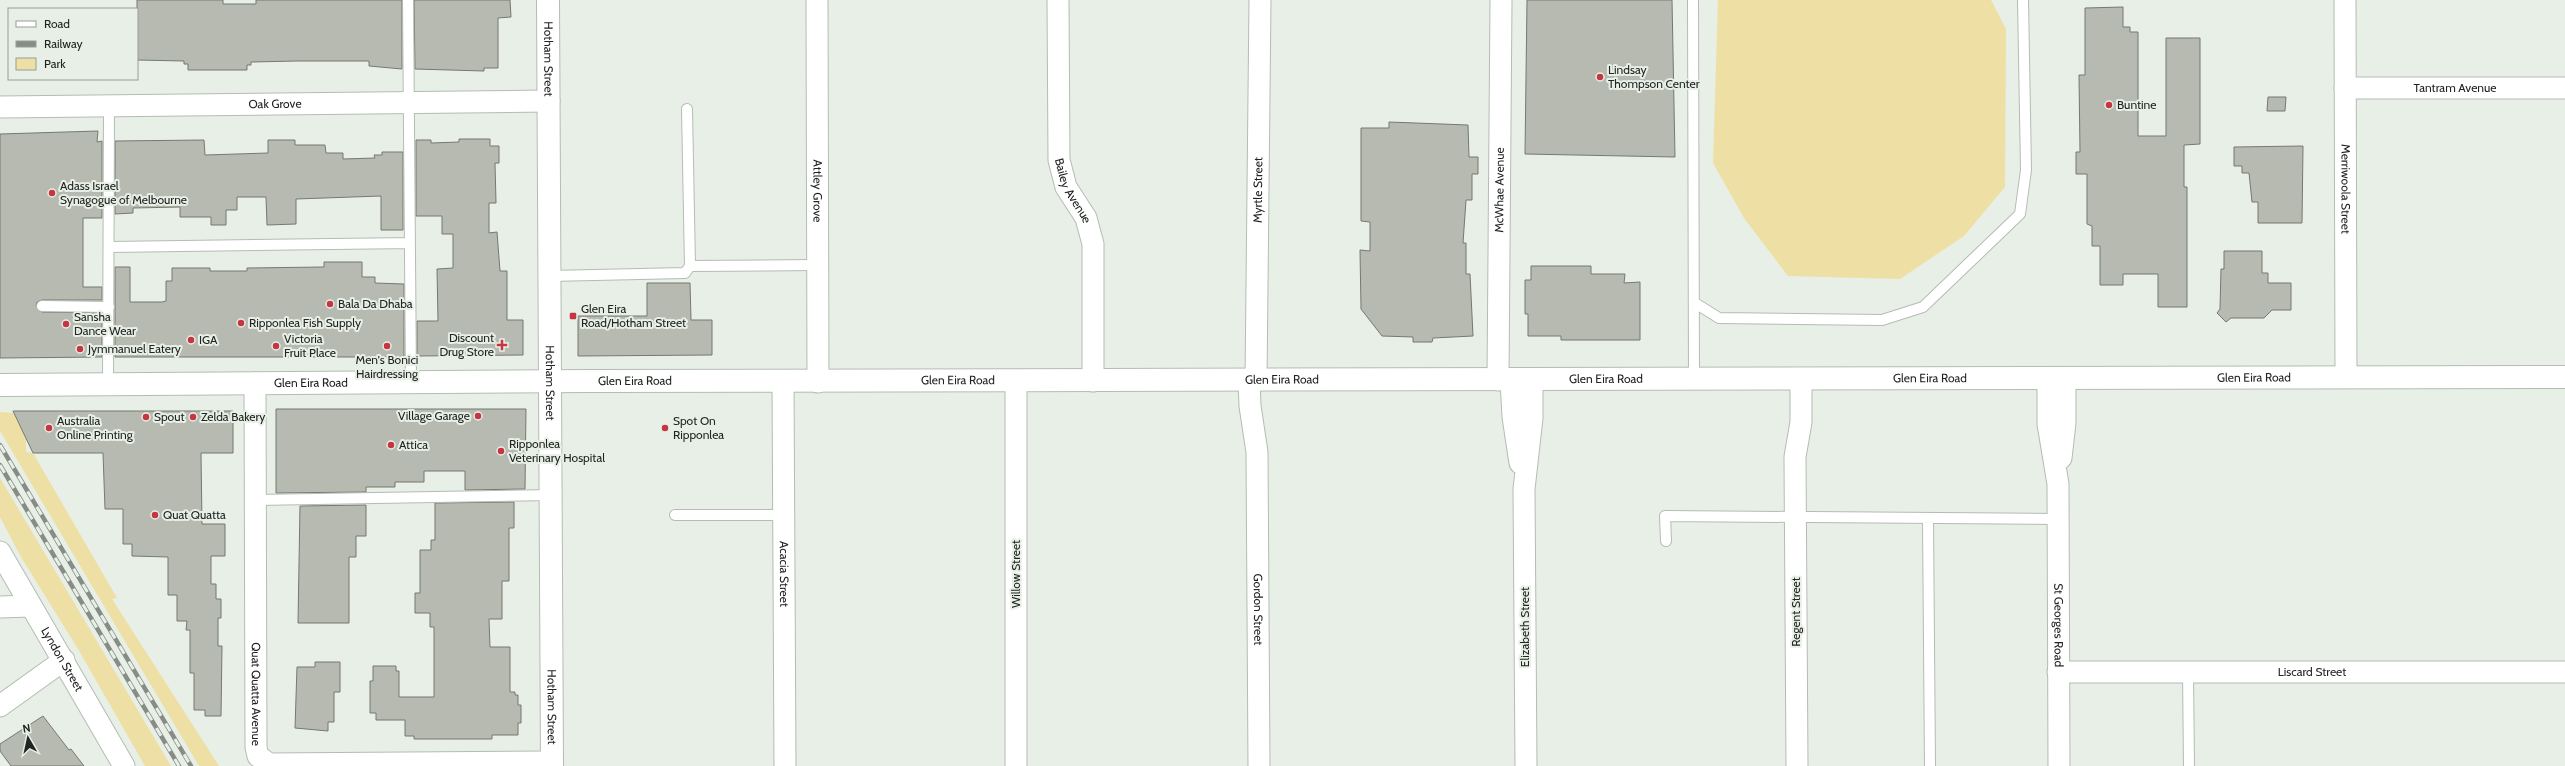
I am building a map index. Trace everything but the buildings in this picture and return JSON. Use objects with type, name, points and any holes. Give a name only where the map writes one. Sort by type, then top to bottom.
[{"type":"main road","name":"Hotham Street","points":[[548,0],[549,276],[552,496],[552,764]]},
{"type":"main road","name":"Glen Eira Road","points":[[0,385],[551,381],[818,382],[2565,377]]},
{"type":"street","name":"Attley Grove","points":[[817,0],[818,382]]},
{"type":"street","name":"Bailey Avenue","points":[[1058,0],[1059,160],[1066,187],[1086,218],[1093,244],[1093,381]]},
{"type":"street","name":"Myrtle Street","points":[[1256,380],[1260,0]]},
{"type":"street","name":"McWhae Avenue","points":[[1501,0],[1514,380]]},
{"type":"street","name":"Merriwoola Street","points":[[2345,0],[2346,377]]},
{"type":"street","name":"Tantram Avenue","points":[[2345,88],[2565,88]]},
{"type":"street","name":"Oak Grove","points":[[0,107],[549,101]]},
{"type":"street","name":"St Georges Road","points":[[2057,378],[2065,423],[2058,484],[2059,766]]},
{"type":"street","name":"Regent Street","points":[[1794,379],[1801,422],[1795,457],[1797,766]]},
{"type":"street","name":"Gordon Street","points":[[1256,380],[1263,411],[1257,452],[1259,766]]},
{"type":"street","name":"Elizabeth Street","points":[[1514,380],[1532,418],[1524,489],[1526,766]]},
{"type":"street","name":"Willow Street","points":[[1016,381],[1016,766]]},
{"type":"street","name":"Acacia Street","points":[[783,382],[785,766]]},
{"type":"street","name":"Quat Quatta Avenue","points":[[255,383],[256,747],[262,761],[276,764],[552,764]]},
{"type":"street","name":"Lyndon Street","points":[[0,552],[64,660],[124,766]]},
{"type":"street","points":[[0,606],[31,606]]},
{"type":"street","points":[[0,706],[64,660]]},
{"type":"street","name":"Liscard Street","points":[[2058,672],[2565,672]]},
{"type":"lane","points":[[408,0],[411,383]]},
{"type":"lane","points":[[1693,0],[1696,303],[1694,380]]},
{"type":"lane","points":[[1696,303],[1719,318],[1882,320],[1923,307],[2020,214],[2026,170],[2023,0]]},
{"type":"lane","points":[[108,384],[110,106]]},
{"type":"lane","points":[[549,276],[685,273],[690,266],[687,109]]},
{"type":"lane","points":[[109,247],[410,243]]},
{"type":"lane","points":[[690,266],[818,265]]},
{"type":"lane","points":[[42,306],[109,306]]},
{"type":"lane","points":[[255,500],[552,496]]},
{"type":"lane","points":[[675,515],[783,515]]},
{"type":"lane","points":[[1666,541],[1665,516],[2058,519]]},
{"type":"lane","points":[[1928,519],[1930,766]]},
{"type":"lane","points":[[2188,672],[2189,766]]},
{"type":"green space","points":[[1718,0],[1991,0],[2006,29],[2005,187],[1964,236],[1900,279],[1788,276],[1744,218],[1713,163]]},
{"type":"green space","points":[[0,412],[13,413],[26,437],[26,452],[33,453],[117,598],[112,599],[219,766],[199,766],[0,431]]},
{"type":"green space","points":[[0,478],[171,766],[145,766],[78,649],[21,557],[0,517]]},
{"type":"railway","points":[[0,445],[191,766]]},
{"type":"railway","points":[[0,465],[179,766]]},
{"type":"place","name":"Lindsay Thompson Center","points":[[1600,77]]},
{"type":"place","name":"Buntine","points":[[2109,105]]},
{"type":"place","name":"Adass Israel Synagogue of Melbourne","points":[[52,193]]},
{"type":"place","name":"Bala Da Dhaba","points":[[330,304]]},
{"type":"place","name":"Glen Eira Road/Hotham Street","points":[[573,316]]},
{"type":"place","name":"Ripponlea Fish Supply","points":[[241,323]]},
{"type":"place","name":"Sansha Dance Wear","points":[[66,324]]},
{"type":"place","name":"IGA","points":[[191,340]]},
{"type":"place","name":"Discount Drug Store","points":[[502,345]]},
{"type":"place","name":"Victoria Fruit Place","points":[[276,346]]},
{"type":"place","name":"Men's Bonici Hairdressing","points":[[387,346]]},
{"type":"place","name":"Jymmanuel Eatery","points":[[80,349]]},
{"type":"place","name":"Village Garage","points":[[478,416]]},
{"type":"place","name":"Spout","points":[[146,417]]},
{"type":"place","name":"Zelda Bakery","points":[[193,417]]},
{"type":"place","name":"Australia Online Printing","points":[[49,428]]},
{"type":"place","name":"Spot On Ripponlea","points":[[665,428]]},
{"type":"place","name":"Attica","points":[[391,445]]},
{"type":"place","name":"Ripponlea Veterinary Hospital","points":[[501,451]]},
{"type":"place","name":"Quat Quatta","points":[[155,515]]}]
